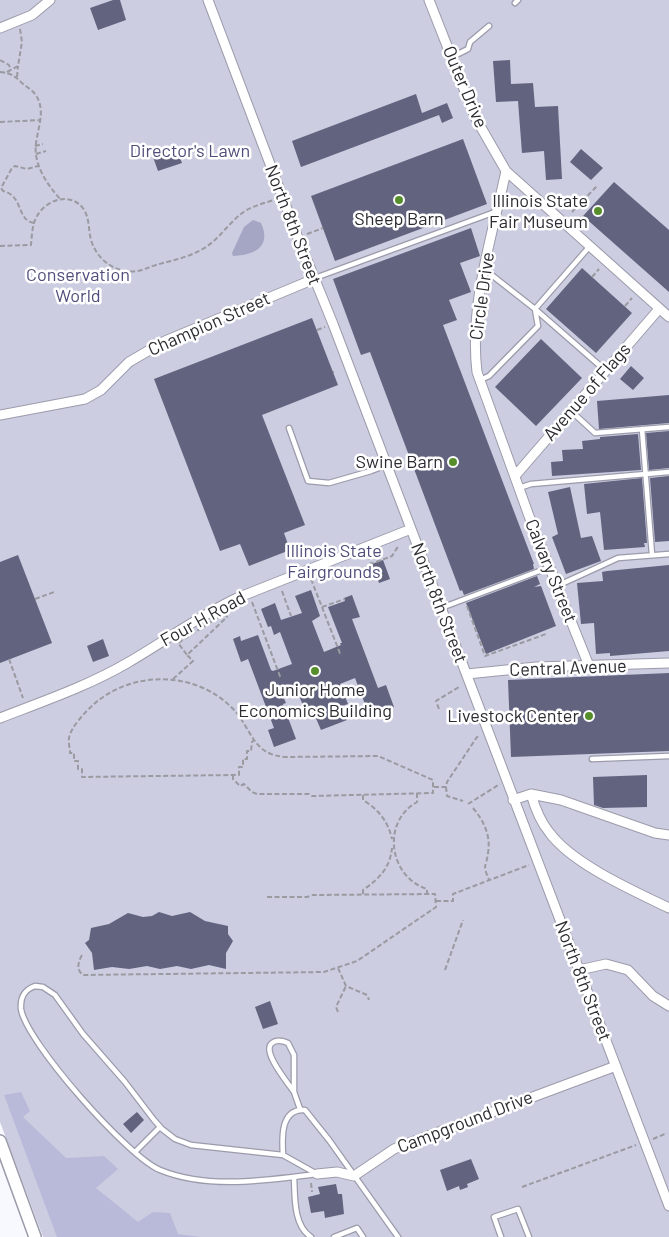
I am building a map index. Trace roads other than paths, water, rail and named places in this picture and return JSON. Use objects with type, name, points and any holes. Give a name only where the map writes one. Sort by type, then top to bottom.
[{"type":"main road","points":[[0,1141],[4,1164],[35,1237]]},
{"type":"street","points":[[0,28],[32,15],[50,0]]},
{"type":"street","name":"North 8th Street","points":[[208,0],[298,238],[334,324],[513,800],[669,1206]]},
{"type":"street","name":"Outer Drive","points":[[429,0],[475,117],[506,171],[669,317]]},
{"type":"street","name":"Circle Drive","points":[[506,171],[484,269],[474,350],[477,372],[515,476]]},
{"type":"street","name":"Champion Street","points":[[0,415],[85,399],[101,390],[129,362],[165,341],[314,279]]},
{"type":"street","name":"Avenue of Flags","points":[[515,476],[659,309]]},
{"type":"street","name":"Calvary Street","points":[[515,476],[589,666]]},
{"type":"street","name":"Four H Road","points":[[0,718],[72,690],[127,663],[220,606],[247,593],[411,529]]},
{"type":"street","name":"Central Avenue","points":[[467,674],[536,667],[669,663]]},
{"type":"street","points":[[530,794],[535,809],[542,821],[549,832],[564,848],[626,887],[669,908]]},
{"type":"street","points":[[513,800],[530,794],[561,800],[655,833],[669,836]]},
{"type":"street","points":[[579,970],[606,964],[628,970],[653,996],[669,1006]]},
{"type":"street","name":"Campground Drive","points":[[354,1176],[394,1149],[616,1066]]},
{"type":"street","points":[[313,1175],[337,1172],[354,1176]]},
{"type":"lane","points":[[452,57],[468,49],[470,42],[489,26]]},
{"type":"lane","points":[[314,279],[498,211]]},
{"type":"lane","points":[[535,309],[590,246]]},
{"type":"lane","points":[[484,269],[535,309],[606,371]]},
{"type":"lane","points":[[480,380],[489,376],[538,326],[535,309]]},
{"type":"lane","points":[[571,411],[595,433],[669,427]]},
{"type":"lane","points":[[288,428],[308,481],[329,483],[387,465]]},
{"type":"lane","points":[[642,429],[652,555]]},
{"type":"lane","points":[[519,488],[531,484],[669,472]]},
{"type":"lane","points":[[557,586],[618,558],[669,554]]},
{"type":"lane","points":[[441,608],[550,567]]},
{"type":"lane","points":[[592,759],[669,756]]},
{"type":"lane","points":[[36,986],[43,987],[55,994],[82,1034],[125,1082],[160,1127],[175,1139],[190,1145],[283,1155],[313,1175],[246,1182],[195,1179],[158,1170],[147,1164],[90,1107],[47,1055],[24,1019],[21,998],[24,993],[36,986]]},
{"type":"lane","points":[[294,1092],[294,1055],[288,1043],[276,1040],[269,1047],[271,1057],[294,1092],[300,1109],[304,1110],[315,1122],[398,1237]]},
{"type":"lane","points":[[283,1155],[285,1121],[291,1113],[300,1109]]},
{"type":"lane","points":[[135,1152],[160,1127]]},
{"type":"lane","points":[[294,1177],[297,1215],[301,1226],[311,1237]]},
{"type":"lane","points":[[501,1237],[494,1217],[518,1209],[529,1237]]},
{"type":"lane","points":[[334,1237],[357,1228],[363,1237]]},
{"type":"place","name":"Sheep Barn","points":[[399,200]]},
{"type":"place","name":"Illinois State Fair Museum","points":[[598,211]]},
{"type":"place","name":"Swine Barn","points":[[453,462]]},
{"type":"place","name":"Junior Home Economics Building","points":[[315,671]]},
{"type":"place","name":"Livestock Center","points":[[589,716]]},
{"type":"park label","name":"Director's Lawn","points":[[190,151]]},
{"type":"park label","name":"Conservation World","points":[[78,285]]},
{"type":"park label","name":"Illinois State Fairgrounds","points":[[334,561]]}]
